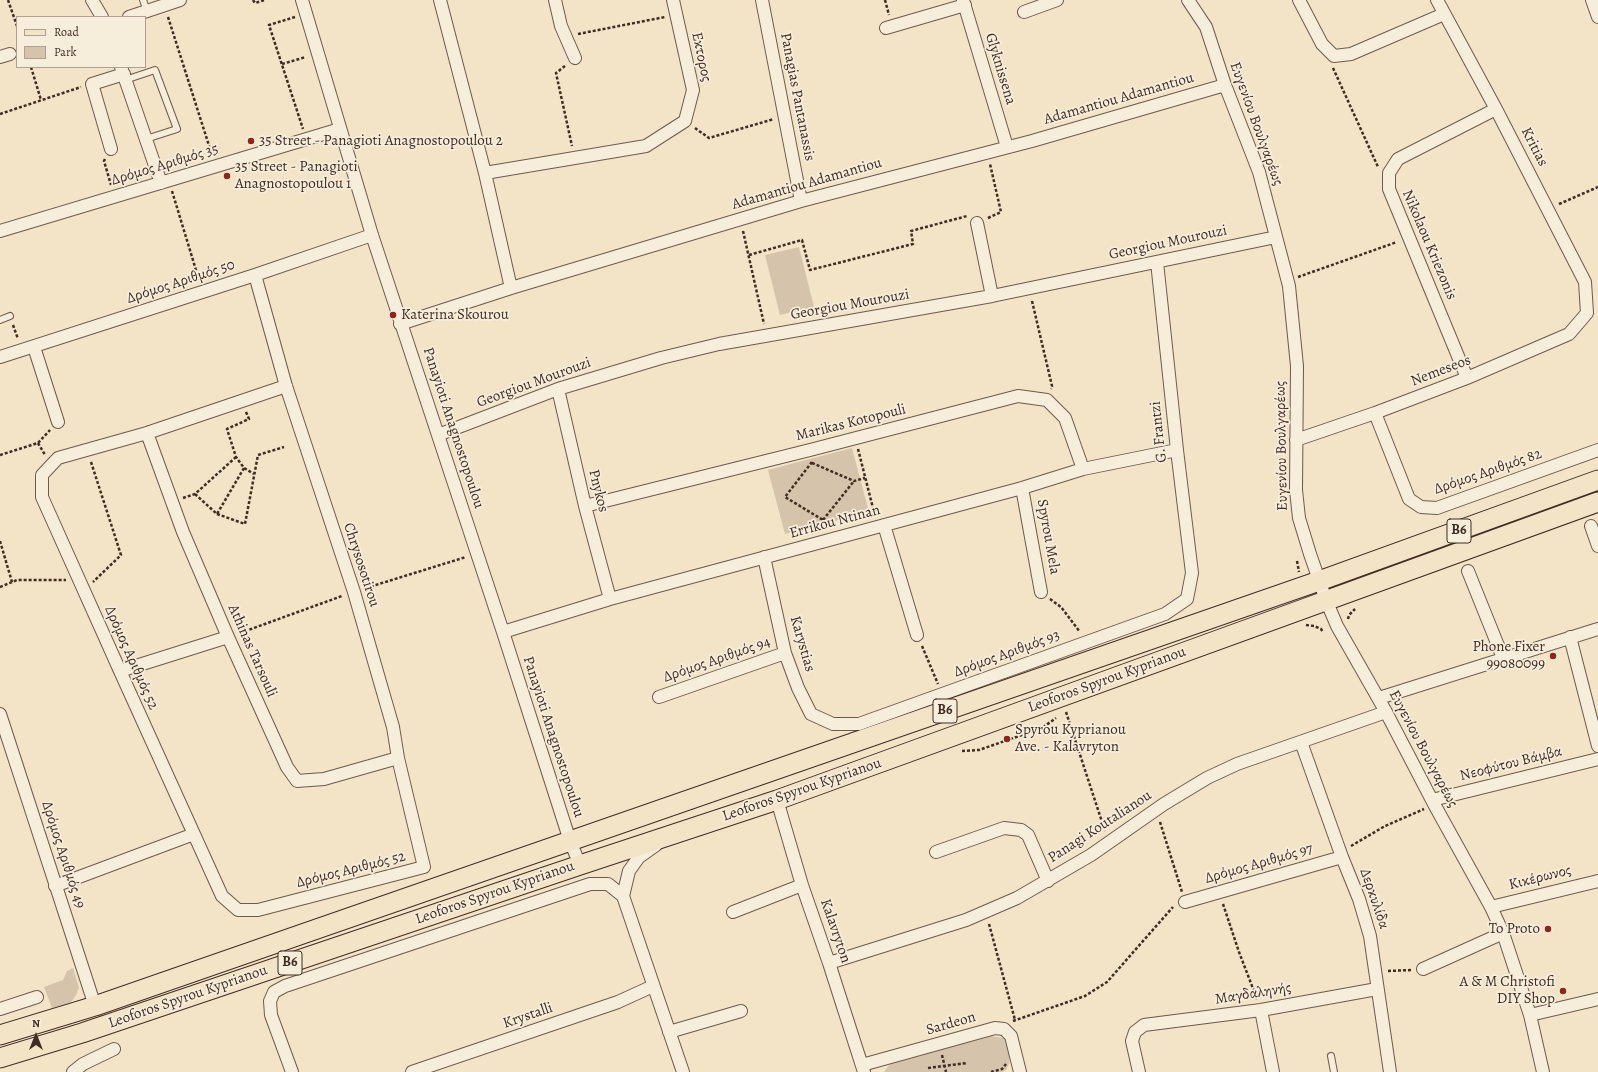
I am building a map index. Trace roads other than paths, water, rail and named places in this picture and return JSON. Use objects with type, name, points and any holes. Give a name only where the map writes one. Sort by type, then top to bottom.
[{"type":"main road","name":"Leoforos Spyrou Kyprianou","points":[[0,1035],[95,1006],[1319,581],[1598,480]]},
{"type":"main road","name":"Leoforos Spyrou Kyprianou","points":[[0,1058],[82,1033],[777,800],[1598,502]]},
{"type":"street","points":[[92,0],[101,16]]},
{"type":"street","points":[[130,16],[145,6],[165,5],[180,0]]},
{"type":"street","name":"Panayioti Anagnostopoulou","points":[[302,0],[400,324],[503,632],[570,841],[580,865]]},
{"type":"street","points":[[440,0],[484,173],[511,288]]},
{"type":"street","points":[[555,0],[561,26],[575,58]]},
{"type":"street","name":"Εκτορος","points":[[484,173],[646,146],[685,120],[693,90],[672,0]]},
{"type":"street","name":"Panagias Pantanassis","points":[[762,0],[801,201]]},
{"type":"street","points":[[1024,12],[1057,0]]},
{"type":"street","name":"Ευγενίου Βουλγαρέως","points":[[1188,0],[1206,27],[1225,85],[1259,172],[1288,280],[1297,366],[1296,490],[1299,518],[1319,581],[1337,626],[1379,698],[1503,933],[1530,1016],[1543,1072]]},
{"type":"street","points":[[1299,0],[1322,44],[1334,56],[1351,54],[1444,14]]},
{"type":"street","name":"Kritias","points":[[1437,0],[1496,109],[1585,282],[1587,313]]},
{"type":"street","points":[[1592,0],[1598,17]]},
{"type":"street","points":[[886,28],[964,3]]},
{"type":"street","name":"Glyknissena","points":[[964,3],[1007,147]]},
{"type":"street","points":[[111,150],[92,84],[123,73],[146,138],[165,181]]},
{"type":"street","name":"Adamantiou Adamantiou","points":[[400,324],[511,288],[801,201],[1032,141],[1225,85]]},
{"type":"street","name":"Nikolaou Kriezonis","points":[[1467,378],[1389,189],[1389,173],[1398,159],[1496,109]]},
{"type":"street","name":"Δρόμος Αριθμός 35","points":[[0,231],[340,129]]},
{"type":"street","points":[[978,223],[992,296]]},
{"type":"street","name":"Δρόμος Αριθμός 50","points":[[0,357],[255,275],[372,235]]},
{"type":"street","name":"Georgiou Mourouzi","points":[[438,435],[558,389],[661,358],[719,344],[992,296],[1276,237]]},
{"type":"street","name":"G. Frantzi","points":[[1157,262],[1192,573],[1187,599]]},
{"type":"street","name":"Chrysosotirou","points":[[255,275],[286,386],[354,592],[393,728],[398,758],[424,867]]},
{"type":"street","name":"Nemeseos","points":[[1296,440],[1375,413],[1467,378],[1569,334],[1587,313]]},
{"type":"street","points":[[34,347],[58,422]]},
{"type":"street","name":"Δρόμος Αριθμός 52","points":[[286,386],[147,433],[58,458],[42,475],[42,497],[222,896],[238,910],[258,910],[424,867]]},
{"type":"street","name":"Pnykos","points":[[558,389],[585,506],[610,599]]},
{"type":"street","name":"Marikas Kotopouli","points":[[585,506],[855,439],[1018,396],[1048,400],[1065,418],[1083,469]]},
{"type":"street","name":"Δρόμος Αριθμός 82","points":[[1375,413],[1409,499],[1421,507],[1437,508],[1598,450]]},
{"type":"street","name":"Athinas Tarsouli","points":[[147,433],[183,532],[228,637],[287,767],[298,782],[324,779],[398,758]]},
{"type":"street","name":"Errikou Ntinan","points":[[503,632],[610,599],[1022,488],[1083,469],[1177,450]]},
{"type":"street","name":"Spyrou Mela","points":[[1022,488],[1041,592]]},
{"type":"street","points":[[881,526],[917,635]]},
{"type":"street","points":[[1591,526],[1598,546]]},
{"type":"street","name":"Karystias","points":[[764,557],[786,653],[798,688],[812,714],[833,724]]},
{"type":"street","points":[[1468,571],[1503,658]]},
{"type":"street","name":"Δρόμος Αριθμός 93","points":[[833,724],[860,724],[1165,614],[1187,599]]},
{"type":"street","points":[[1379,698],[1598,629]]},
{"type":"street","points":[[120,671],[228,637]]},
{"type":"street","points":[[1570,637],[1598,746]]},
{"type":"street","name":"Δρόμος Αριθμός 94","points":[[659,697],[786,653]]},
{"type":"street","name":"Panagi Koutalianou","points":[[829,963],[966,920],[986,912],[1017,898],[1048,881],[1207,778],[1225,770],[1386,712]]},
{"type":"street","name":"Δρόμος Αριθμός 49","points":[[0,714],[2,728],[95,1006]]},
{"type":"street","name":"Δερκυλίδα","points":[[1301,742],[1341,855],[1359,899],[1370,936],[1390,1072]]},
{"type":"street","name":"Νεοφύτου Βάμβα","points":[[1433,802],[1598,759]]},
{"type":"street","name":"Kalavryton","points":[[777,800],[802,885],[863,1069]]},
{"type":"street","points":[[936,852],[1004,828],[1021,830],[1028,835],[1048,881]]},
{"type":"street","points":[[55,886],[194,834]]},
{"type":"street","points":[[623,896],[630,871],[639,857],[670,835]]},
{"type":"street","name":"Δρόμος Αριθμός 97","points":[[1185,902],[1341,855]]},
{"type":"street","name":"Κικέρωνος","points":[[1490,907],[1598,881]]},
{"type":"street","points":[[292,1072],[271,1014],[270,1001],[274,992],[285,986],[590,884],[608,884],[623,896],[683,1072]]},
{"type":"street","points":[[733,912],[802,885]]},
{"type":"street","points":[[1423,969],[1503,933]]},
{"type":"street","name":"Krystalli","points":[[412,1072],[618,1002],[653,986]]},
{"type":"street","name":"Μαγδαληνής","points":[[1139,1072],[1132,1041],[1135,1032],[1144,1026],[1261,1010],[1377,989]]},
{"type":"street","points":[[0,1009],[37,997]]},
{"type":"street","points":[[1530,1016],[1598,999]]},
{"type":"street","points":[[1261,1010],[1273,1072]]},
{"type":"street","points":[[669,1032],[741,1011]]},
{"type":"street","name":"Sardeon","points":[[863,1069],[995,1028],[1004,1029],[1011,1036],[1020,1072]]},
{"type":"street","points":[[73,1072],[84,1064],[114,1049]]},
{"type":"lane","points":[[123,73],[155,70],[177,129],[146,138]]},
{"type":"lane","points":[[0,320],[10,316]]},
{"type":"lane","points":[[1331,1056],[1334,1072]]},
{"type":"place","name":"35 Street - Panagioti Anagnostopoulou 2","points":[[251,141]]},
{"type":"place","name":"35 Street - Panagioti Anagnostopoulou 1","points":[[227,176]]},
{"type":"place","name":"Katerina Skourou","points":[[393,315]]},
{"type":"place","name":"Phone Fixer 99080099","points":[[1553,656]]},
{"type":"place","name":"Spyrou Kyprianou Ave. - Kalavryton","points":[[1007,739]]},
{"type":"place","name":"To Proto","points":[[1548,929]]},
{"type":"place","name":"A & M Christofi DIY Shop","points":[[1563,991]]}]
